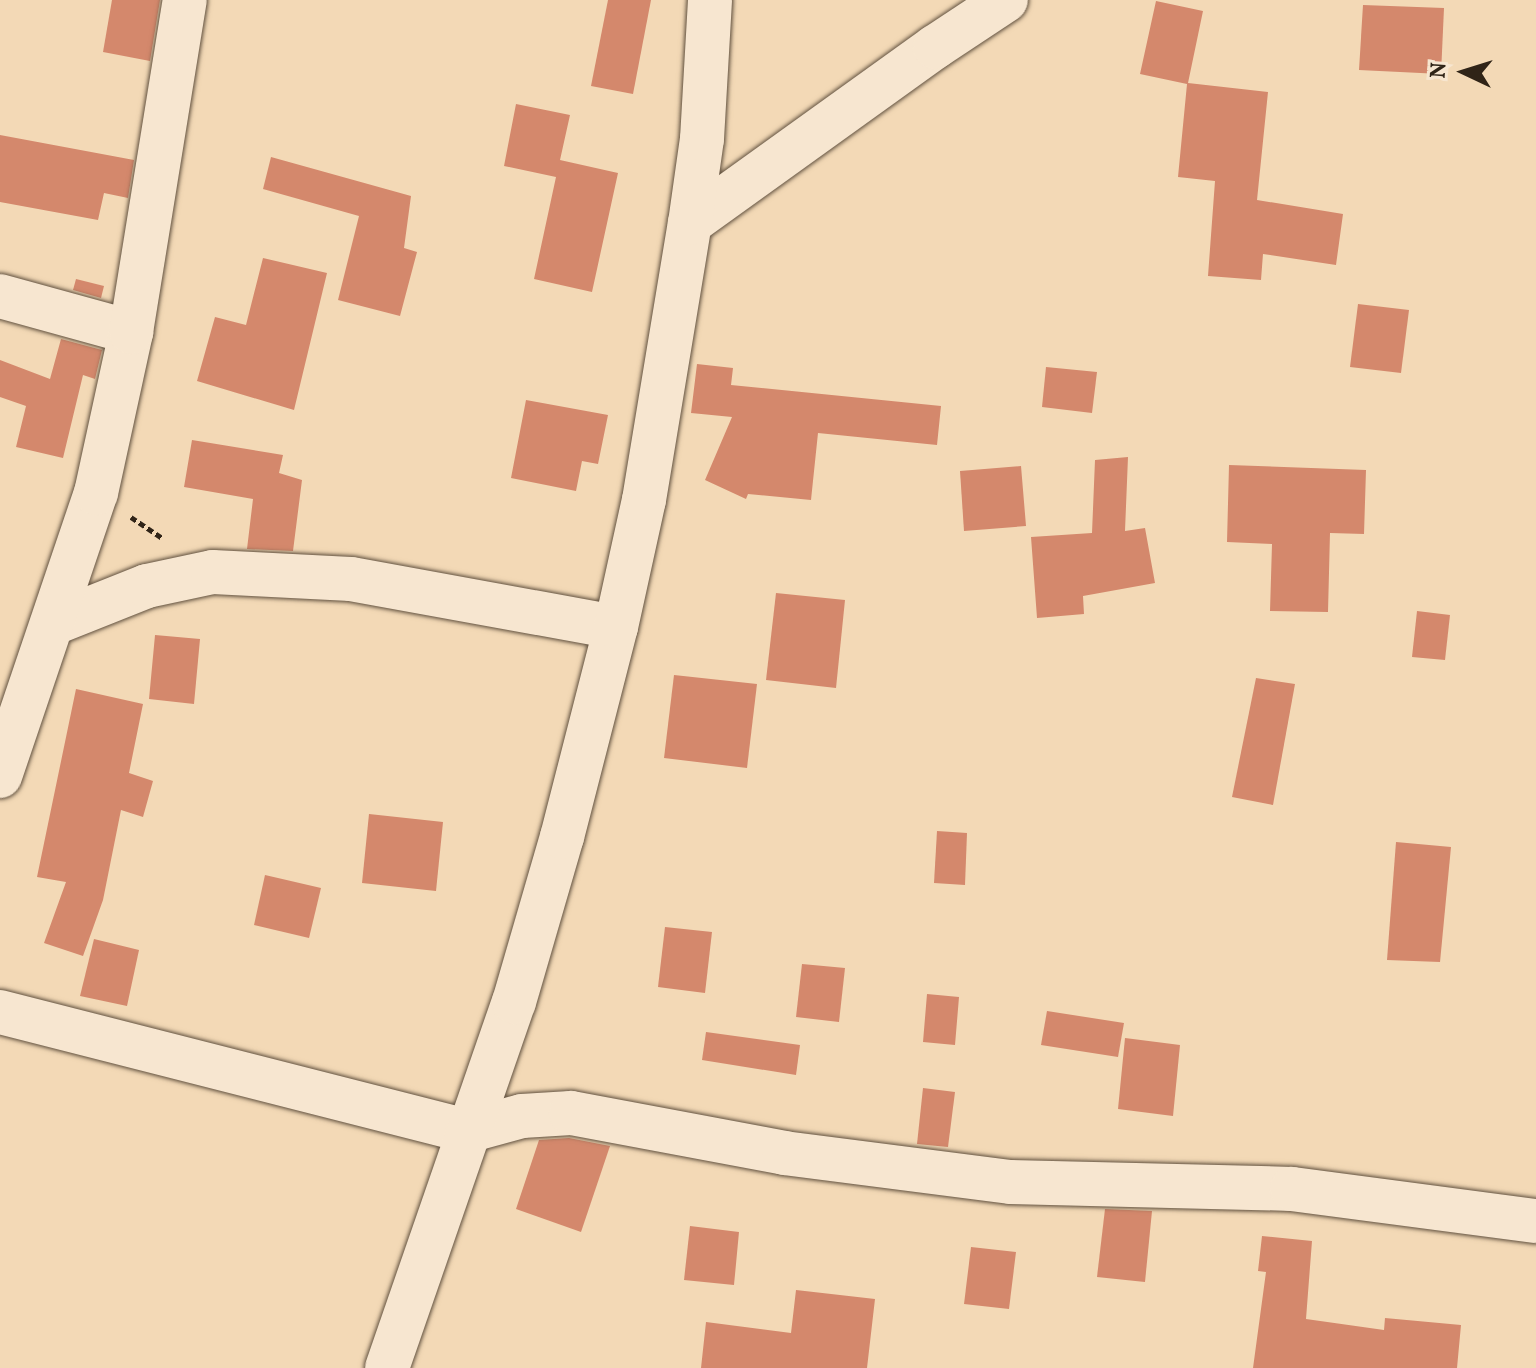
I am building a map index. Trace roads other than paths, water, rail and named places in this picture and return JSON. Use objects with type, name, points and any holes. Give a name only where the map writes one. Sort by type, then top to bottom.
[{"type":"street","points":[[0,776],[96,493],[131,332],[185,0]]},
{"type":"street","points":[[387,1368],[514,1002],[562,837],[616,627],[644,500],[690,223],[702,139],[710,0]]},
{"type":"street","points":[[690,223],[935,47],[1006,0]]},
{"type":"street","points":[[0,296],[131,332]]},
{"type":"street","points":[[54,623],[147,586],[213,572],[351,579],[616,627]]},
{"type":"street","points":[[0,1012],[467,1131],[522,1116],[571,1113],[784,1153],[1010,1182],[1292,1189],[1536,1221]]}]
